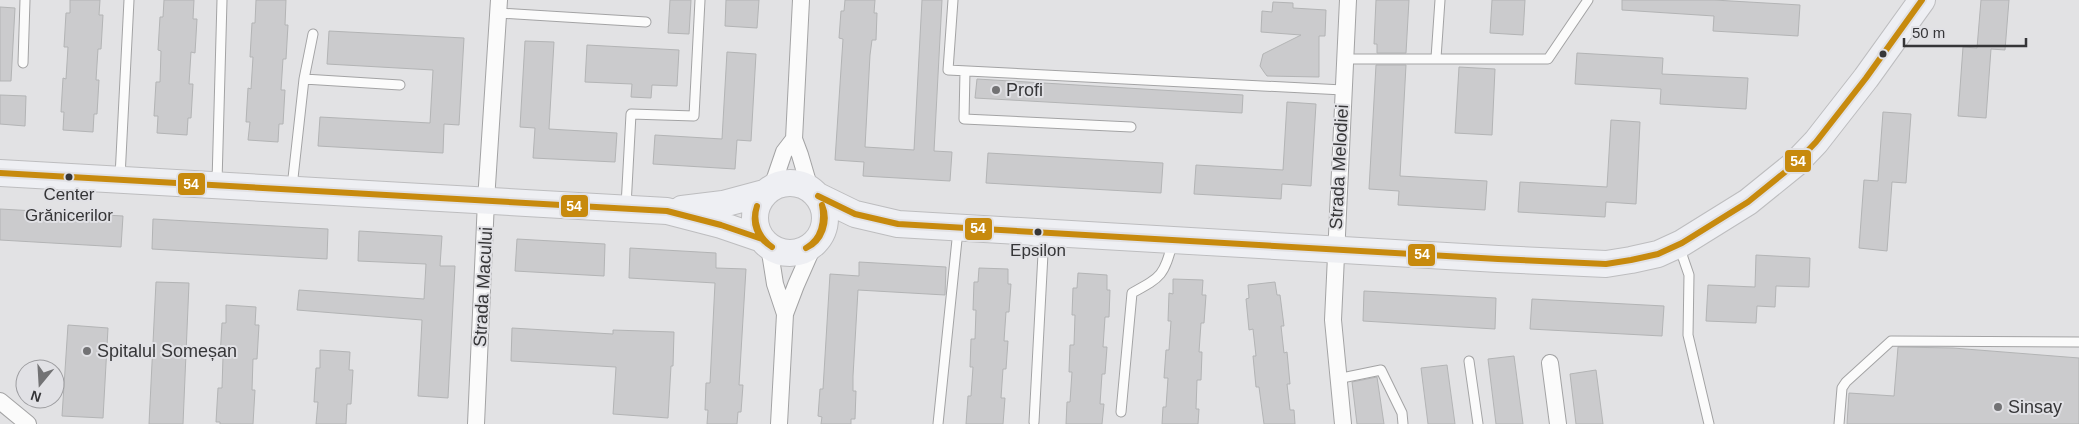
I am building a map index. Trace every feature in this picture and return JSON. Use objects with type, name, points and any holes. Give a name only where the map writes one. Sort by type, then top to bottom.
[{"type":"main road","points":[[666,211],[723,204],[791,182],[855,214],[898,224],[1606,264],[1658,254],[1678,244],[1748,202],[1795,164],[1816,142],[1866,78],[1922,0]]},
{"type":"main road","points":[[0,173],[666,211],[721,225],[788,253],[807,248],[818,238],[825,214],[814,192]]},
{"type":"main road","points":[[765,243],[754,221],[755,211],[768,190]]},
{"type":"main road","points":[[818,238],[898,224]]},
{"type":"street","points":[[801,0],[794,139],[814,192]]},
{"type":"street","name":"Strada Melodiei","points":[[1343,424],[1333,320],[1348,0]]},
{"type":"street","name":"Strada Macului","points":[[476,424],[486,200],[499,6]]},
{"type":"street","points":[[768,190],[784,152],[794,139]]},
{"type":"street","points":[[779,424],[785,314],[818,238]]},
{"type":"street","points":[[765,243],[785,314]]},
{"type":"street","points":[[1550,364],[1558,424]]},
{"type":"street","points":[[0,401],[28,424]]},
{"type":"lane","points":[[22,63],[25,0]]},
{"type":"lane","points":[[120,179],[129,0]]},
{"type":"lane","points":[[217,185],[222,0]]},
{"type":"lane","points":[[626,208],[631,114],[694,116],[700,0]]},
{"type":"lane","points":[[953,0],[948,70],[1343,90]]},
{"type":"lane","points":[[1436,58],[1440,0]]},
{"type":"lane","points":[[1345,59],[1548,59],[1588,0]]},
{"type":"lane","points":[[499,6],[646,22]]},
{"type":"lane","points":[[292,189],[304,79],[313,34]]},
{"type":"lane","points":[[965,71],[964,119],[1131,127]]},
{"type":"lane","points":[[304,79],[400,85]]},
{"type":"lane","points":[[938,424],[958,227]]},
{"type":"lane","points":[[1034,422],[1044,232]]},
{"type":"lane","points":[[1121,412],[1132,293],[1154,281],[1164,270],[1174,240]]},
{"type":"lane","points":[[1678,244],[1689,276],[1688,335],[1709,424]]},
{"type":"lane","points":[[1839,424],[1842,388],[1846,382],[1891,341],[2079,342]]},
{"type":"lane","points":[[1469,361],[1478,424]]},
{"type":"lane","points":[[1338,379],[1381,370],[1402,413],[1403,424]]},
{"type":"building","points":[[70,0],[100,0],[99,15],[103,15],[101,49],[98,49],[96,80],[99,80],[97,114],[94,114],[93,132],[63,130],[64,112],[61,112],[63,78],[66,79],[68,47],[64,47],[66,13],[70,13]]},
{"type":"building","points":[[164,0],[194,0],[193,19],[197,19],[195,53],[191,52],[189,84],[193,84],[191,118],[188,118],[187,135],[157,133],[158,116],[154,116],[156,82],[160,82],[161,51],[158,50],[160,17],[163,17]]},
{"type":"building","points":[[256,0],[286,0],[285,25],[288,25],[286,59],[283,59],[281,90],[285,90],[283,124],[279,124],[278,142],[248,140],[250,122],[246,122],[248,88],[251,89],[253,57],[250,57],[252,23],[255,23]]},
{"type":"building","points":[[670,0],[691,0],[689,34],[668,33]]},
{"type":"building","points":[[726,0],[759,0],[757,28],[725,26]]},
{"type":"building","points":[[845,0],[875,0],[874,13],[877,13],[876,40],[872,40],[870,55],[865,147],[914,150],[922,0],[942,0],[934,151],[952,152],[950,181],[863,176],[864,162],[835,160],[843,39],[839,38],[841,11],[844,11]]},
{"type":"building","points":[[1376,0],[1409,0],[1406,53],[1377,53],[1377,44],[1374,44]]},
{"type":"building","points":[[1492,0],[1525,0],[1523,35],[1490,33]]},
{"type":"building","points":[[1622,0],[1714,0],[1800,5],[1798,36],[1713,31],[1714,16],[1622,10]]},
{"type":"building","points":[[1981,0],[2009,0],[2005,50],[1991,49],[1986,118],[1958,116],[1963,47],[1977,48]]},
{"type":"building","points":[[1273,2],[1293,3],[1293,8],[1326,10],[1325,36],[1319,36],[1319,77],[1267,76],[1260,66],[1263,54],[1301,35],[1261,32],[1262,11],[1272,12]]},
{"type":"building","points":[[0,7],[15,8],[11,81],[0,81]]},
{"type":"building","points":[[329,31],[464,38],[459,125],[444,124],[443,153],[318,146],[320,117],[430,123],[433,70],[327,64]]},
{"type":"building","points":[[525,41],[554,42],[549,129],[617,133],[615,162],[533,158],[535,128],[520,127]]},
{"type":"building","points":[[587,45],[679,50],[677,86],[652,85],[651,98],[631,97],[632,84],[585,82]]},
{"type":"building","points":[[727,52],[756,54],[751,141],[737,140],[735,169],[653,164],[655,135],[722,139]]},
{"type":"building","points":[[1577,53],[1663,58],[1662,74],[1748,78],[1746,109],[1660,104],[1661,89],[1575,84]]},
{"type":"building","points":[[1376,65],[1406,65],[1400,176],[1487,181],[1485,210],[1398,205],[1399,191],[1369,189]]},
{"type":"building","points":[[1459,67],[1495,69],[1492,135],[1455,133]]},
{"type":"building","points":[[977,79],[1243,95],[1242,113],[975,98]]},
{"type":"building","points":[[0,95],[26,96],[25,126],[0,124]]},
{"type":"building","points":[[1287,102],[1316,104],[1311,186],[1282,184],[1281,199],[1194,194],[1196,165],[1283,170]]},
{"type":"building","points":[[1883,112],[1911,114],[1906,183],[1892,182],[1887,251],[1859,248],[1864,180],[1878,181]]},
{"type":"building","points":[[1611,120],[1640,122],[1636,204],[1606,202],[1605,217],[1518,212],[1520,182],[1607,187]]},
{"type":"building","points":[[988,153],[1163,163],[1161,193],[986,183]]},
{"type":"building","points":[[0,209],[123,216],[121,247],[0,240]]},
{"type":"building","points":[[153,219],[328,229],[327,259],[152,249]]},
{"type":"building","points":[[359,231],[442,236],[440,266],[455,266],[448,398],[418,396],[422,320],[297,310],[299,290],[424,299],[426,264],[358,261]]},
{"type":"building","points":[[517,239],[605,244],[604,276],[515,271]]},
{"type":"building","points":[[630,248],[716,253],[716,268],[746,269],[739,385],[743,385],[741,412],[738,412],[737,424],[707,424],[708,410],[705,410],[706,383],[710,383],[715,283],[629,278]]},
{"type":"building","points":[[1756,255],[1810,258],[1809,287],[1776,286],[1775,307],[1757,306],[1756,323],[1706,321],[1708,285],[1755,287]]},
{"type":"building","points":[[859,262],[946,267],[945,295],[858,290],[853,376],[853,391],[856,391],[855,419],[851,419],[851,424],[821,424],[822,417],[818,416],[820,389],[823,389],[830,274],[859,276]]},
{"type":"building","points":[[979,268],[1008,269],[1008,284],[1011,284],[1009,312],[1006,312],[1004,341],[1008,341],[1006,369],[1003,369],[1001,398],[1005,398],[1003,424],[966,424],[968,396],[971,396],[973,367],[970,367],[971,339],[975,339],[976,310],[973,310],[974,282],[978,282]]},
{"type":"building","points":[[1078,273],[1107,275],[1107,290],[1110,290],[1109,317],[1105,317],[1103,347],[1107,347],[1105,374],[1102,374],[1100,404],[1104,404],[1102,424],[1066,424],[1067,402],[1070,402],[1072,372],[1069,372],[1070,345],[1074,345],[1075,315],[1072,315],[1073,288],[1077,288]]},
{"type":"building","points":[[1173,279],[1203,280],[1202,295],[1206,295],[1204,323],[1201,323],[1199,352],[1202,352],[1201,380],[1197,380],[1196,409],[1199,409],[1198,424],[1162,424],[1163,407],[1166,407],[1168,378],[1164,378],[1166,350],[1169,350],[1171,321],[1168,321],[1169,293],[1173,294]]},
{"type":"building","points":[[156,282],[189,283],[183,424],[149,424]]},
{"type":"building","points":[[1275,282],[1277,295],[1280,295],[1284,326],[1281,326],[1284,353],[1287,352],[1290,384],[1287,384],[1290,410],[1294,410],[1295,424],[1264,424],[1259,387],[1256,387],[1253,356],[1256,356],[1253,329],[1249,330],[1246,299],[1249,298],[1248,285]]},
{"type":"building","points":[[1364,291],[1496,298],[1495,329],[1363,321]]},
{"type":"building","points":[[1532,299],[1664,306],[1662,336],[1530,329]]},
{"type":"building","points":[[226,305],[256,307],[255,325],[259,325],[257,359],[253,359],[252,390],[255,390],[253,424],[220,424],[220,422],[216,422],[218,388],[222,388],[223,357],[220,357],[222,323],[226,323]]},
{"type":"building","name":"Spitalul Someșan","points":[[68,325],[108,328],[103,418],[62,416],[62,409],[65,409]]},
{"type":"building","points":[[512,328],[613,334],[613,330],[674,332],[668,418],[613,414],[616,367],[511,361]]},
{"type":"building","points":[[1898,347],[1953,348],[2079,358],[2079,424],[1847,424],[1849,393],[1894,396]]},
{"type":"building","points":[[320,350],[350,352],[349,370],[353,370],[351,404],[347,404],[346,424],[316,424],[318,402],[314,402],[316,368],[320,368]]},
{"type":"building","points":[[1514,356],[1523,424],[1496,424],[1488,359]]},
{"type":"building","points":[[1447,365],[1455,424],[1428,424],[1421,368]]},
{"type":"building","points":[[1596,370],[1603,424],[1576,424],[1570,374]]},
{"type":"building","points":[[1377,377],[1384,424],[1357,424],[1352,382]]},
{"type":"transit line","name":"54","points":[[818,196],[855,214],[898,224],[1498,259],[1606,264],[1631,260],[1658,254],[1682,243],[1748,202],[1795,164],[1816,142],[1866,78],[1922,0]]},
{"type":"transit line","name":"54","points":[[0,173],[667,211],[721,225],[762,239]]},
{"type":"transit line","name":"54","points":[[806,248],[819,235],[823,217],[822,205]]},
{"type":"transit line","name":"54","points":[[806,248],[816,241],[823,230],[825,217],[822,205]]},
{"type":"transit line","name":"54","points":[[757,206],[756,224],[763,239],[772,247]]},
{"type":"transit line","name":"54","points":[[757,206],[755,212],[757,230],[762,239],[772,247]]},
{"type":"place","name":"Profi","points":[[996,90]]},
{"type":"place","name":"Center Grănicerilor","points":[[69,177]]},
{"type":"place","name":"Epsilon","points":[[1038,232]]},
{"type":"place","name":"Spitalul Someșan","points":[[87,351]]},
{"type":"place","name":"Sinsay","points":[[1998,407]]}]
